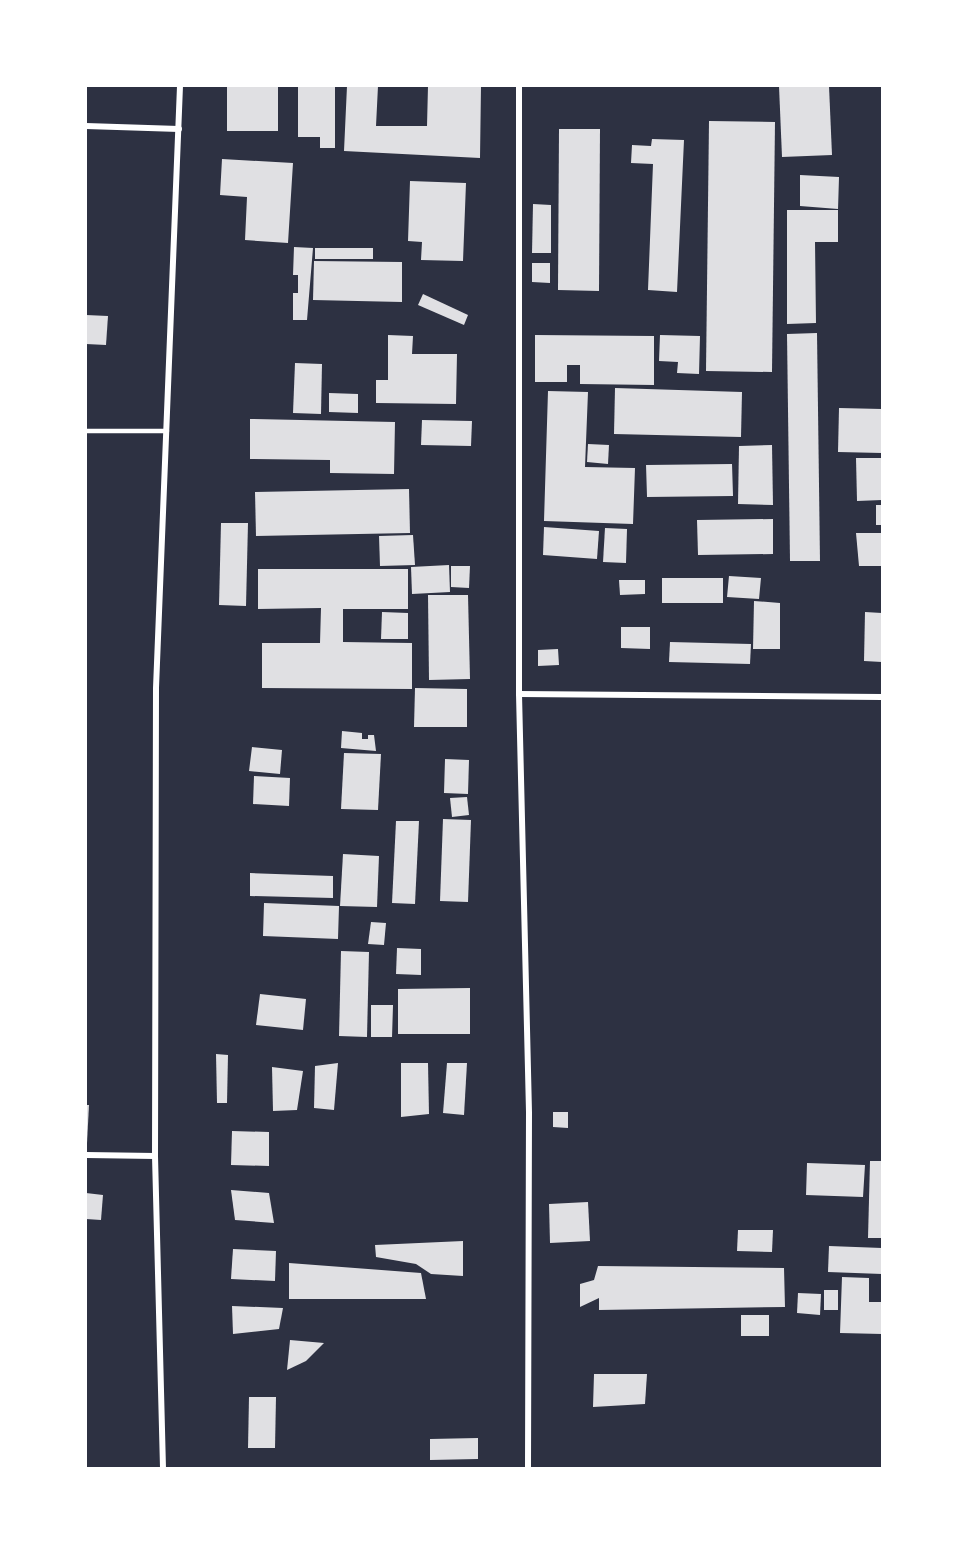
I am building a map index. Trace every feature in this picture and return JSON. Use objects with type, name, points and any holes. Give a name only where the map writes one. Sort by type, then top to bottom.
[{"type":"street","points":[[163,1468],[155,1156],[156,688],[180,86]]},
{"type":"street","points":[[519,86],[519,694],[529,1112],[528,1468]]},
{"type":"street","points":[[86,126],[179,129]]},
{"type":"street","points":[[519,694],[882,697]]},
{"type":"street","points":[[86,1155],[155,1156]]},
{"type":"lane","points":[[86,431],[167,431]]},
{"type":"building","points":[[227,86],[278,86],[278,131],[227,131]]},
{"type":"building","points":[[298,86],[335,86],[335,148],[320,148],[320,137],[298,137]]},
{"type":"building","points":[[347,86],[378,86],[376,126],[427,126],[428,86],[481,86],[480,158],[344,151]]},
{"type":"building","points":[[779,86],[829,86],[832,155],[782,157]]},
{"type":"building","points":[[709,121],[775,122],[772,372],[706,371]]},
{"type":"building","points":[[559,129],[600,129],[599,291],[558,290]]},
{"type":"building","points":[[652,139],[684,140],[677,292],[648,290],[653,164],[631,163],[632,145],[651,146]]},
{"type":"building","points":[[222,159],[293,163],[288,243],[245,240],[247,197],[220,195]]},
{"type":"building","points":[[800,175],[839,177],[838,209],[800,206]]},
{"type":"building","points":[[410,181],[466,183],[463,261],[421,260],[422,242],[408,241]]},
{"type":"building","points":[[533,204],[551,205],[551,253],[532,253]]},
{"type":"building","points":[[787,210],[838,210],[838,242],[815,242],[816,323],[787,324]]},
{"type":"building","points":[[294,247],[313,248],[307,320],[293,320],[293,293],[298,293],[298,275],[293,275]]},
{"type":"building","points":[[315,248],[373,248],[373,259],[315,259]]},
{"type":"building","points":[[314,261],[402,262],[402,302],[313,300]]},
{"type":"building","points":[[532,263],[550,263],[550,283],[532,282]]},
{"type":"building","points":[[423,294],[468,315],[464,325],[418,305]]},
{"type":"building","points":[[86,315],[108,316],[106,345],[86,344]]},
{"type":"building","points":[[817,333],[820,561],[790,561],[787,334]]},
{"type":"building","points":[[388,335],[413,336],[412,354],[457,354],[456,404],[376,403],[376,380],[388,380]]},
{"type":"building","points":[[535,335],[654,336],[654,385],[580,384],[580,365],[567,365],[567,382],[535,382]]},
{"type":"building","points":[[660,335],[700,336],[699,374],[677,373],[678,362],[659,361]]},
{"type":"building","points":[[295,363],[322,364],[321,414],[293,413]]},
{"type":"building","points":[[615,388],[742,392],[741,437],[614,434]]},
{"type":"building","points":[[548,391],[588,392],[585,467],[635,468],[633,524],[544,521]]},
{"type":"building","points":[[329,393],[358,394],[358,413],[329,412]]},
{"type":"building","points":[[839,408],[882,409],[882,453],[838,452]]},
{"type":"building","points":[[250,419],[395,422],[394,474],[330,473],[330,460],[250,459]]},
{"type":"building","points":[[422,420],[472,421],[471,446],[421,445]]},
{"type":"building","points":[[588,444],[609,445],[608,464],[587,462]]},
{"type":"building","points":[[772,445],[773,505],[738,504],[739,446]]},
{"type":"building","points":[[856,458],[882,458],[882,500],[857,501]]},
{"type":"building","points":[[732,464],[733,496],[647,497],[646,465]]},
{"type":"building","points":[[409,489],[410,533],[256,536],[255,492]]},
{"type":"building","points":[[876,505],[882,505],[882,525],[876,525]]},
{"type":"building","points":[[773,519],[773,554],[698,555],[697,520]]},
{"type":"building","points":[[221,523],[248,523],[246,606],[219,605]]},
{"type":"building","points":[[544,527],[599,531],[597,559],[543,555]]},
{"type":"building","points":[[605,528],[627,529],[626,563],[603,562]]},
{"type":"building","points":[[856,533],[882,533],[882,566],[859,566]]},
{"type":"building","points":[[413,535],[415,565],[380,566],[379,536]]},
{"type":"building","points":[[449,565],[450,592],[412,594],[411,567]]},
{"type":"building","points":[[451,566],[470,566],[469,588],[451,587]]},
{"type":"building","points":[[258,569],[408,569],[408,609],[343,609],[343,642],[412,643],[412,689],[262,688],[262,643],[320,643],[321,608],[258,609]]},
{"type":"building","points":[[729,576],[761,578],[759,599],[727,597]]},
{"type":"building","points":[[662,578],[723,578],[723,603],[662,603]]},
{"type":"building","points":[[619,580],[645,580],[645,594],[620,595]]},
{"type":"building","points":[[428,595],[468,595],[470,679],[429,680]]},
{"type":"building","points":[[754,601],[780,603],[780,649],[753,649]]},
{"type":"building","points":[[382,612],[408,613],[408,639],[381,639]]},
{"type":"building","points":[[865,612],[882,613],[882,662],[864,661]]},
{"type":"building","points":[[621,627],[650,627],[650,649],[621,648]]},
{"type":"building","points":[[670,642],[751,644],[750,664],[669,662]]},
{"type":"building","points":[[558,649],[559,665],[538,666],[538,650]]},
{"type":"building","points":[[415,688],[467,689],[467,727],[414,727]]},
{"type":"building","points":[[342,731],[362,733],[362,739],[368,739],[368,735],[374,735],[376,751],[341,748]]},
{"type":"building","points":[[252,747],[282,750],[280,774],[249,771]]},
{"type":"building","points":[[344,753],[381,754],[378,810],[341,809]]},
{"type":"building","points":[[445,759],[469,760],[468,794],[444,793]]},
{"type":"building","points":[[254,776],[290,778],[289,806],[253,804]]},
{"type":"building","points":[[467,797],[469,815],[452,817],[450,798]]},
{"type":"building","points":[[443,819],[471,820],[468,902],[440,901]]},
{"type":"building","points":[[396,821],[419,821],[415,904],[392,903]]},
{"type":"building","points":[[343,854],[379,856],[377,907],[340,906]]},
{"type":"building","points":[[250,873],[333,876],[333,898],[250,896]]},
{"type":"building","points":[[264,903],[339,906],[338,939],[263,936]]},
{"type":"building","points":[[371,922],[386,923],[384,945],[368,944]]},
{"type":"building","points":[[397,948],[421,949],[421,975],[396,974]]},
{"type":"building","points":[[341,951],[369,952],[367,1037],[339,1036]]},
{"type":"building","points":[[470,988],[470,1034],[398,1034],[398,989]]},
{"type":"building","points":[[260,994],[306,999],[303,1030],[256,1025]]},
{"type":"building","points":[[371,1005],[393,1005],[392,1037],[371,1037]]},
{"type":"building","points":[[216,1054],[228,1055],[227,1103],[217,1103]]},
{"type":"building","points":[[338,1063],[334,1110],[314,1108],[315,1066]]},
{"type":"building","points":[[401,1063],[428,1063],[429,1114],[401,1117]]},
{"type":"building","points":[[447,1063],[467,1063],[464,1115],[443,1113]]},
{"type":"building","points":[[272,1067],[303,1071],[297,1110],[273,1111]]},
{"type":"building","points":[[86,1105],[89,1105],[87,1143],[86,1142]]},
{"type":"building","points":[[553,1112],[568,1112],[568,1128],[553,1127]]},
{"type":"building","points":[[232,1131],[269,1132],[269,1166],[231,1165]]},
{"type":"building","points":[[870,1161],[882,1161],[882,1238],[868,1238]]},
{"type":"building","points":[[807,1163],[865,1165],[863,1197],[806,1195]]},
{"type":"building","points":[[231,1190],[269,1193],[274,1223],[235,1220]]},
{"type":"building","points":[[86,1193],[103,1195],[101,1220],[86,1219]]},
{"type":"building","points":[[588,1202],[590,1241],[550,1243],[549,1204]]},
{"type":"building","points":[[738,1230],[773,1230],[772,1252],[737,1251]]},
{"type":"building","points":[[463,1241],[463,1276],[431,1274],[416,1264],[376,1257],[375,1245]]},
{"type":"building","points":[[829,1246],[882,1248],[882,1274],[828,1272]]},
{"type":"building","points":[[233,1249],[276,1251],[275,1281],[231,1279]]},
{"type":"building","points":[[289,1263],[421,1273],[426,1299],[289,1299]]},
{"type":"building","points":[[598,1266],[784,1268],[785,1307],[599,1310],[599,1298],[580,1307],[580,1284],[594,1280]]},
{"type":"building","points":[[842,1277],[869,1278],[869,1302],[882,1302],[882,1334],[840,1333]]},
{"type":"building","points":[[824,1290],[838,1290],[838,1310],[824,1310]]},
{"type":"building","points":[[798,1293],[821,1294],[820,1315],[797,1313]]},
{"type":"building","points":[[232,1306],[283,1308],[279,1329],[233,1334]]},
{"type":"building","points":[[741,1315],[769,1315],[769,1336],[741,1336]]},
{"type":"building","points":[[290,1340],[324,1343],[306,1361],[287,1370]]},
{"type":"building","points":[[594,1374],[647,1374],[645,1404],[593,1407]]},
{"type":"building","points":[[249,1397],[276,1397],[275,1448],[248,1448]]},
{"type":"building","points":[[478,1438],[478,1459],[430,1460],[430,1439]]}]
